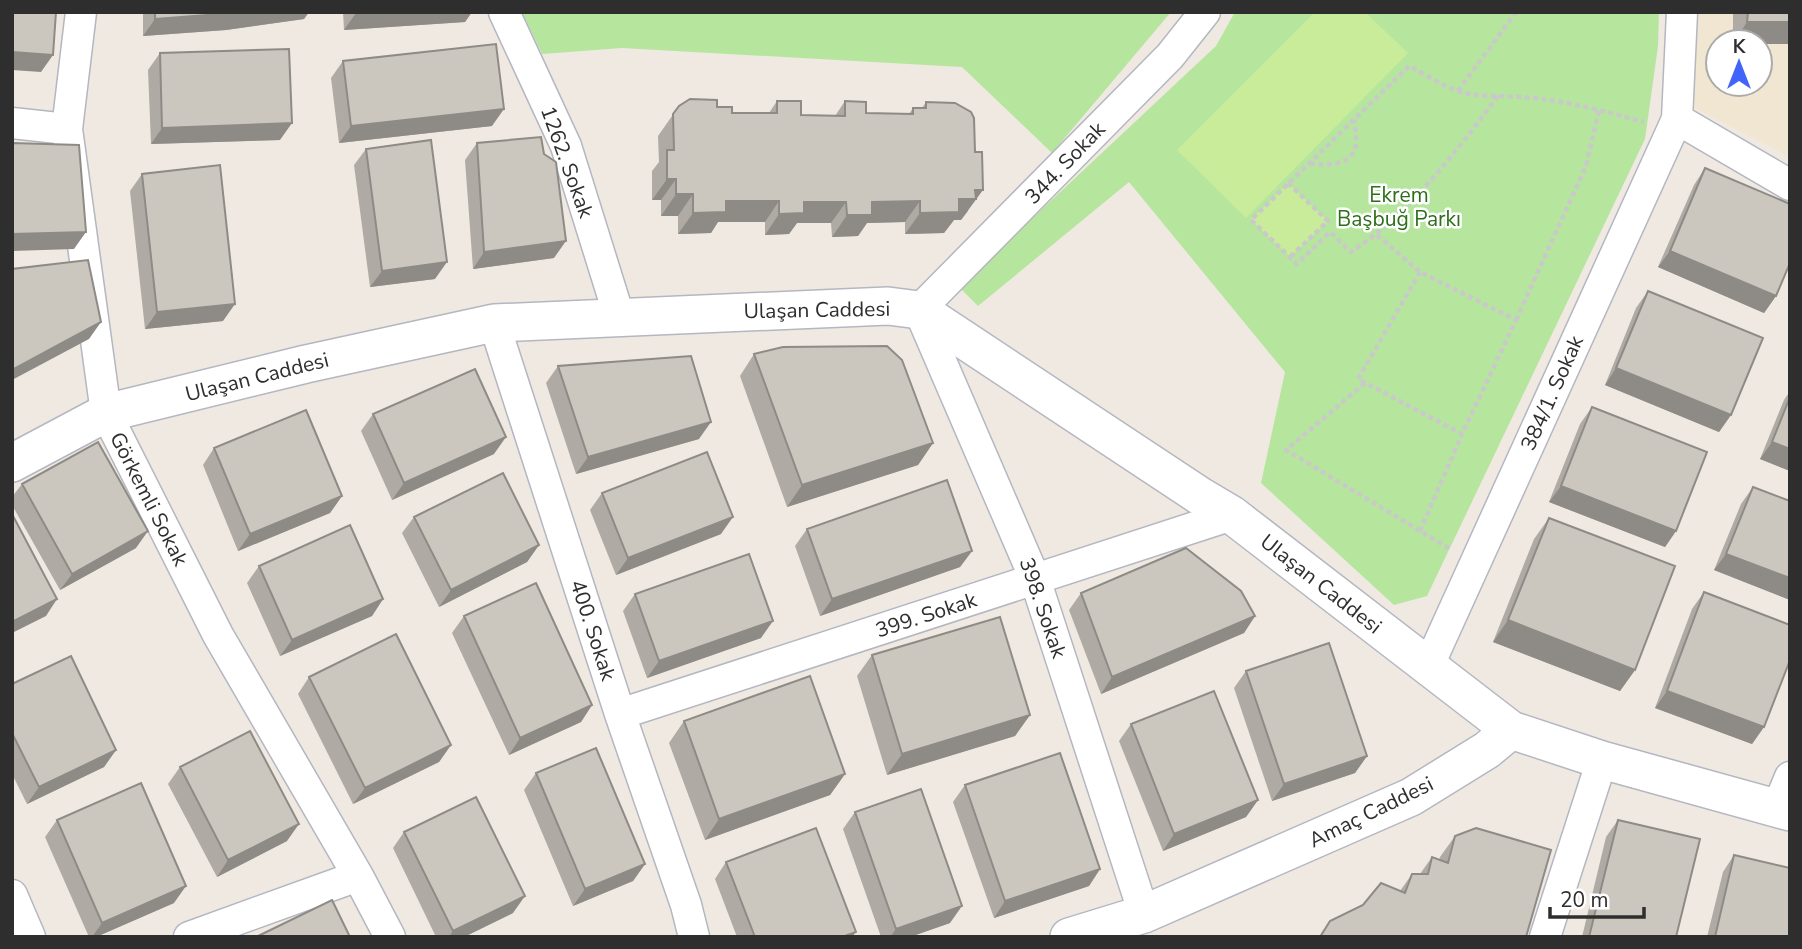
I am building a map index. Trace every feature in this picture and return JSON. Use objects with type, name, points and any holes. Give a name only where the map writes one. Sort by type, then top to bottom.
[{"type":"street","name":"Görkemli Sokak","points":[[81,12],[67,129],[106,414],[218,635],[358,876],[390,937]]},
{"type":"street","name":"1262. Sokak","points":[[504,12],[566,146],[619,316]]},
{"type":"street","name":"344. Sokak","points":[[919,310],[1170,55],[1205,12]]},
{"type":"street","points":[[1682,12],[1674,124],[1790,185]]},
{"type":"street","points":[[12,123],[67,129]]},
{"type":"street","name":"384/1. Sokak","points":[[1428,667],[1674,124]]},
{"type":"street","name":"Ulaşan Caddesi","points":[[12,463],[106,414],[306,364],[494,323],[888,306],[919,310],[1232,515],[1511,730]]},
{"type":"street","name":"398. Sokak","points":[[919,310],[1035,579],[1144,914]]},
{"type":"street","name":"400. Sokak","points":[[494,323],[620,714],[686,905],[694,937]]},
{"type":"street","name":"399. Sokak","points":[[620,714],[1232,515]]},
{"type":"street","points":[[1511,730],[1602,760],[1785,799]]},
{"type":"street","name":"Amaç Caddesi","points":[[1069,937],[1144,914],[1410,797],[1487,750],[1511,730]]},
{"type":"street","points":[[1545,937],[1602,760]]},
{"type":"street","points":[[189,937],[358,876]]},
{"type":"street","points":[[12,895],[30,937]]},
{"type":"path","points":[[1458,91],[1516,12]]},
{"type":"path","points":[[1498,96],[1438,174],[1377,234],[1351,252],[1330,232],[1297,264],[1251,220],[1409,66],[1458,91],[1523,97],[1674,124]]},
{"type":"path","points":[[1420,531],[1586,166],[1599,110]]},
{"type":"path","points":[[1309,163],[1325,166],[1350,156],[1355,149],[1354,119]]},
{"type":"path","points":[[1288,183],[1328,221],[1290,257]]},
{"type":"path","points":[[1377,234],[1420,272],[1516,320]]},
{"type":"path","points":[[1420,272],[1358,379],[1462,434]]},
{"type":"path","points":[[1366,383],[1286,450],[1475,564]]},
{"type":"shaded area","points":[[1696,12],[1790,12],[1790,157],[1691,106]]},
{"type":"green space","points":[[522,12],[1171,12],[1052,153],[962,67],[622,48],[542,54]]},
{"type":"green space","name":"Ekrem Başbuğ Parkı","points":[[1235,12],[1659,12],[1658,46],[1645,139],[1427,596],[1394,605],[1261,483],[1285,372],[1129,182],[978,306],[961,289],[1025,225],[1216,46]]},
{"type":"green space","points":[[1315,12],[1365,12],[1408,53],[1246,218],[1177,150]]},
{"type":"green space","points":[[1288,183],[1328,221],[1290,257],[1251,220]]},
{"type":"building","points":[[12,12],[56,12],[53,55],[12,52]]},
{"type":"building","points":[[155,12],[247,12],[155,19]]},
{"type":"building","points":[[1748,12],[1790,12],[1790,22],[1747,22]]},
{"type":"building","points":[[496,44],[504,109],[351,126],[343,61]]},
{"type":"building","points":[[289,49],[292,123],[162,128],[160,53]]},
{"type":"building","points":[[690,99],[717,100],[717,107],[732,107],[732,113],[777,113],[777,101],[801,101],[801,115],[845,116],[845,101],[866,102],[866,113],[913,114],[913,108],[926,108],[926,102],[955,103],[971,112],[974,118],[975,152],[982,152],[983,190],[975,190],[976,199],[959,199],[959,212],[920,213],[920,201],[872,202],[872,215],[847,215],[846,202],[804,202],[804,213],[779,214],[779,201],[726,201],[726,212],[693,213],[693,194],[676,194],[676,179],[667,179],[667,150],[674,150],[673,114]]},
{"type":"building","points":[[541,137],[544,154],[556,162],[566,241],[484,252],[477,143]]},
{"type":"building","points":[[431,140],[447,262],[382,271],[366,149]]},
{"type":"building","points":[[12,143],[79,145],[86,232],[12,234]]},
{"type":"building","points":[[220,165],[235,304],[157,312],[142,174]]},
{"type":"building","points":[[1705,168],[1790,204],[1790,263],[1776,296],[1670,251]]},
{"type":"building","points":[[88,260],[101,322],[12,370],[12,269]]},
{"type":"building","points":[[1648,291],[1763,338],[1731,415],[1616,368]]},
{"type":"building","points":[[887,346],[902,360],[933,443],[802,485],[754,354],[783,347]]},
{"type":"building","points":[[691,356],[711,422],[588,457],[558,366]]},
{"type":"building","points":[[475,369],[506,437],[404,483],[373,414]]},
{"type":"building","points":[[1790,397],[1790,449],[1772,442]]},
{"type":"building","points":[[1592,407],[1707,452],[1676,531],[1561,486]]},
{"type":"building","points":[[306,410],[342,496],[250,534],[214,448]]},
{"type":"building","points":[[98,442],[148,531],[72,574],[22,484]]},
{"type":"building","points":[[707,452],[733,517],[628,558],[602,493]]},
{"type":"building","points":[[503,473],[539,545],[451,590],[414,517]]},
{"type":"building","points":[[947,480],[972,551],[832,599],[807,529]]},
{"type":"building","points":[[1753,487],[1790,501],[1790,578],[1726,554]]},
{"type":"building","points":[[12,514],[57,599],[12,622]]},
{"type":"building","points":[[1549,518],[1675,566],[1635,670],[1508,620]]},
{"type":"building","points":[[350,525],[383,599],[292,640],[259,566]]},
{"type":"building","points":[[1186,548],[1241,591],[1255,616],[1112,677],[1081,593]]},
{"type":"building","points":[[749,554],[773,621],[659,661],[635,594]]},
{"type":"building","points":[[536,583],[592,705],[520,738],[464,616]]},
{"type":"building","points":[[1704,592],[1790,625],[1790,660],[1764,727],[1667,691]]},
{"type":"building","points":[[1000,617],[1030,715],[902,754],[872,655]]},
{"type":"building","points":[[396,634],[451,745],[365,788],[309,677]]},
{"type":"building","points":[[1329,643],[1367,756],[1284,784],[1246,671]]},
{"type":"building","points":[[71,656],[116,750],[39,787],[12,733],[12,684]]},
{"type":"building","points":[[810,676],[845,774],[719,819],[684,721]]},
{"type":"building","points":[[1214,691],[1258,800],[1174,834],[1131,724]]},
{"type":"building","points":[[250,731],[299,824],[228,860],[180,767]]},
{"type":"building","points":[[596,748],[645,864],[585,889],[536,773]]},
{"type":"building","points":[[1060,753],[1100,869],[1005,901],[965,785]]},
{"type":"building","points":[[141,783],[186,886],[102,923],[57,820]]},
{"type":"building","points":[[921,789],[962,906],[896,929],[855,812]]},
{"type":"building","points":[[476,797],[525,896],[453,931],[404,832]]},
{"type":"building","points":[[1618,820],[1700,839],[1676,937],[1589,937]]},
{"type":"building","points":[[816,828],[856,932],[842,937],[755,937],[726,862]]},
{"type":"building","points":[[1476,828],[1551,850],[1526,937],[1320,937],[1330,921],[1363,905],[1381,883],[1405,893],[1412,874],[1428,874],[1432,857],[1448,863],[1455,836]]},
{"type":"building","points":[[1734,855],[1790,868],[1790,937],[1715,937]]},
{"type":"building","points":[[332,900],[350,937],[256,937]]}]
